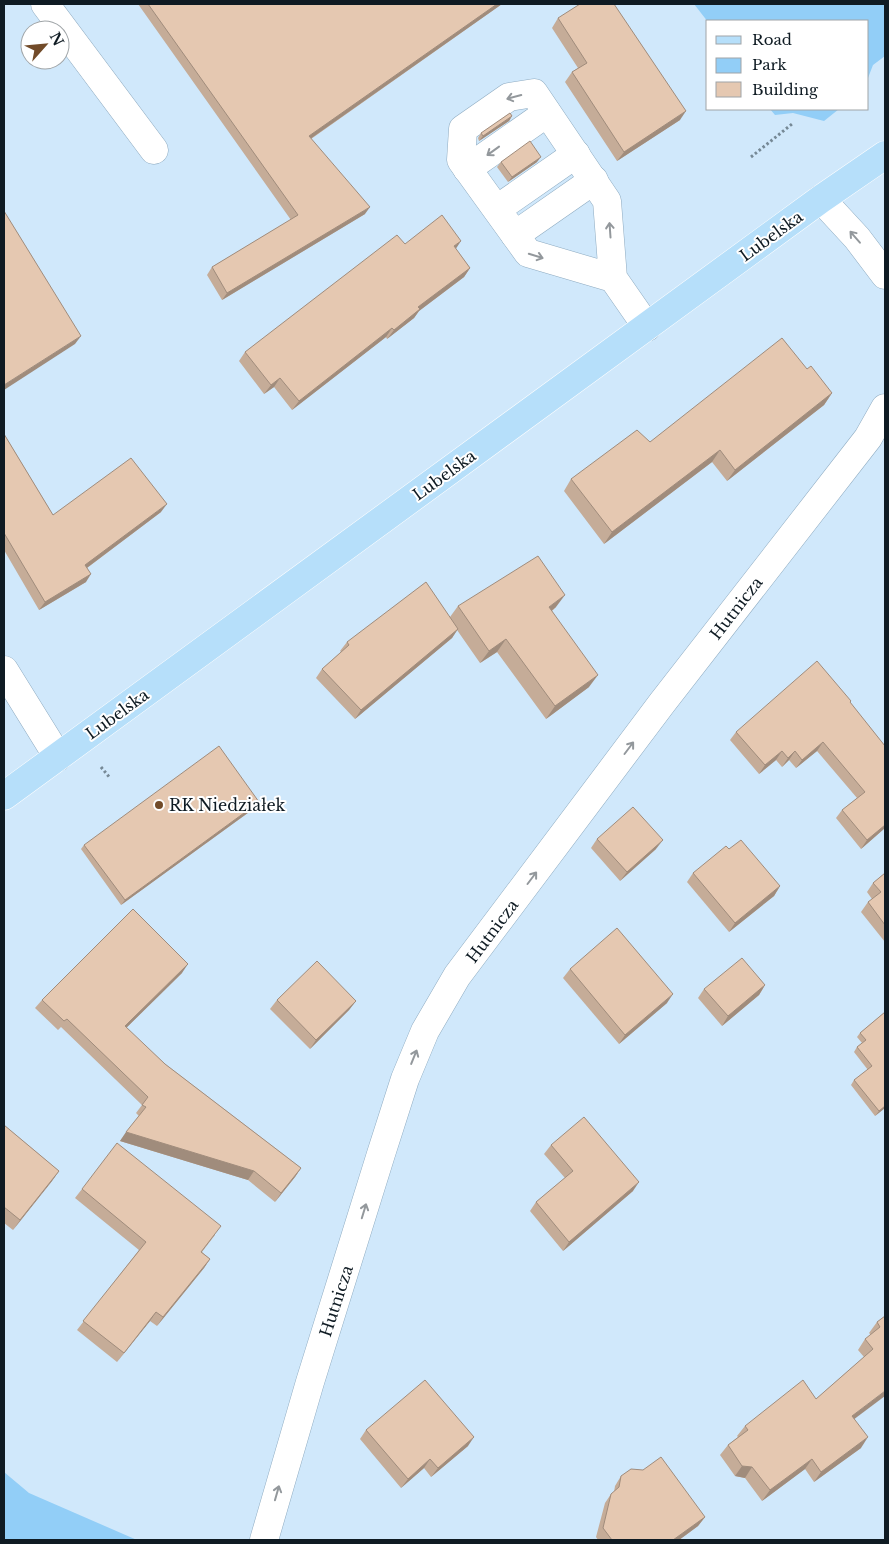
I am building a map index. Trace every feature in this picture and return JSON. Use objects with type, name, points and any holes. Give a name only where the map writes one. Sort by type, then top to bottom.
[{"type":"main road","name":"Lubelska","points":[[4,796],[821,199],[885,155]]},
{"type":"street","points":[[45,4],[154,150]]},
{"type":"street","points":[[613,278],[528,253],[461,160],[463,129],[509,97],[534,93],[607,200],[613,278],[647,327]]},
{"type":"street","points":[[467,169],[547,113]]},
{"type":"street","points":[[497,209],[576,154]]},
{"type":"street","points":[[515,235],[594,180]]},
{"type":"street","points":[[821,199],[857,238],[885,275]]},
{"type":"street","name":"Hutnicza","points":[[264,1540],[310,1382],[381,1154],[405,1079],[425,1031],[457,976],[668,696],[868,438],[885,408]]},
{"type":"street","points":[[4,670],[58,757]]},
{"type":"path","points":[[751,158],[792,124]]},
{"type":"green space","points":[[694,4],[885,4],[885,56],[873,65],[869,75],[869,20],[706,20]]},
{"type":"green space","points":[[771,110],[838,110],[824,121],[793,113],[775,115]]},
{"type":"green space","points":[[4,1472],[29,1493],[137,1540],[4,1540]]},
{"type":"building","points":[[148,4],[497,4],[309,136],[370,207],[227,293],[212,267],[298,215]]},
{"type":"building","points":[[580,4],[614,4],[686,111],[624,152],[572,72],[587,63],[558,18]]},
{"type":"building","points":[[510,113],[512,116],[483,136],[481,133]]},
{"type":"building","points":[[530,141],[541,157],[512,177],[501,162]]},
{"type":"building","points":[[4,211],[81,336],[4,385]]},
{"type":"building","points":[[442,215],[461,241],[454,246],[470,268],[418,307],[420,309],[394,330],[392,328],[299,401],[280,378],[271,385],[245,352],[397,235],[405,244]]},
{"type":"building","points":[[782,338],[807,369],[811,366],[832,393],[735,470],[720,450],[612,532],[571,479],[637,430],[650,442]]},
{"type":"building","points":[[4,434],[53,515],[131,458],[167,504],[85,565],[91,574],[45,602],[4,533]]},
{"type":"building","points":[[538,556],[565,595],[549,607],[598,675],[555,706],[506,639],[489,651],[458,606]]},
{"type":"building","points":[[426,582],[458,629],[361,710],[322,669],[349,645],[347,642]]},
{"type":"building","points":[[817,661],[851,701],[885,746],[885,825],[867,840],[842,810],[865,792],[823,742],[802,760],[795,751],[788,758],[782,751],[765,765],[736,732]]},
{"type":"building","points":[[219,746],[259,802],[125,900],[84,845]]},
{"type":"building","points":[[633,807],[663,840],[627,872],[597,839]]},
{"type":"building","points":[[741,840],[780,886],[735,923],[693,873],[726,846],[729,849]]},
{"type":"building","points":[[885,873],[885,925],[868,902],[881,892],[873,883]]},
{"type":"building","points":[[133,909],[188,964],[125,1026],[165,1064],[301,1168],[281,1193],[254,1171],[126,1132],[146,1107],[142,1105],[148,1097],[67,1019],[64,1021],[42,1000]]},
{"type":"building","points":[[617,928],[673,994],[625,1035],[570,969]]},
{"type":"building","points":[[742,958],[765,985],[728,1016],[704,989]]},
{"type":"building","points":[[317,961],[356,1001],[316,1040],[277,1000]]},
{"type":"building","points":[[885,1012],[885,1106],[879,1111],[854,1080],[872,1066],[857,1047],[866,1040],[860,1033]]},
{"type":"building","points":[[584,1117],[639,1182],[569,1242],[536,1202],[573,1171],[551,1145]]},
{"type":"building","points":[[4,1125],[59,1171],[20,1220],[4,1207]]},
{"type":"building","points":[[117,1143],[221,1226],[201,1252],[210,1259],[163,1317],[156,1312],[124,1353],[83,1321],[146,1242],[82,1189]]},
{"type":"building","points":[[885,1316],[885,1391],[852,1416],[868,1437],[821,1472],[812,1459],[770,1490],[752,1467],[742,1466],[728,1445],[748,1430],[745,1426],[803,1380],[816,1399],[873,1349],[865,1339],[880,1327],[877,1322]]},
{"type":"building","points":[[425,1380],[474,1437],[438,1468],[430,1459],[408,1479],[366,1430]]},
{"type":"building","points":[[661,1457],[705,1517],[673,1540],[612,1540],[603,1528],[611,1494],[619,1487],[621,1476],[631,1469],[643,1470]]},
{"type":"place","name":"RK Niedziałek","points":[[159,805]]}]
